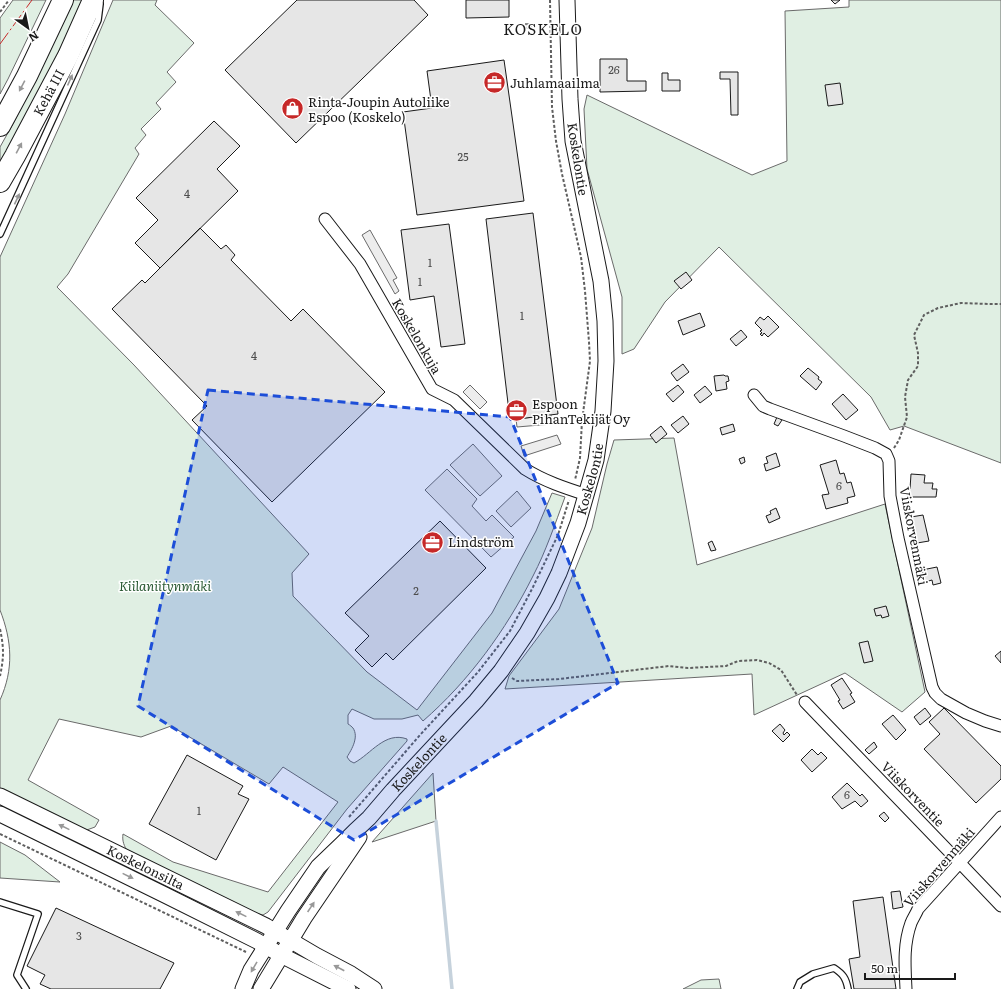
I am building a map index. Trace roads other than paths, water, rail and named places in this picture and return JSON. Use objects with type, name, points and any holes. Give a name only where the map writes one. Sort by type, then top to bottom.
[{"type":"highway","name":"Kehä III","points":[[0,126],[63,0]]},
{"type":"highway","name":"Kehä III","points":[[0,182],[68,56],[93,0]]},
{"type":"main road","name":"Koskelontie","points":[[243,989],[262,944],[276,932],[318,867],[369,818],[476,701],[501,671],[527,633],[547,598],[571,544],[579,493],[596,460],[603,411],[606,362],[605,321],[601,281],[573,141],[570,99],[567,0]]},
{"type":"main road","name":"Koskelonsilta","points":[[0,796],[254,920],[351,974],[374,989]]},
{"type":"main road","name":"Koskelonsilta","points":[[0,814],[152,888],[348,989]]},
{"type":"main road","name":"Koskelontie","points":[[262,989],[290,940],[360,836],[369,818]]},
{"type":"street","name":"Koskelonkuja","points":[[325,219],[360,264],[432,388],[454,400],[525,468],[536,476],[579,493]]},
{"type":"street","name":"Viiskorvenmäki","points":[[754,395],[763,406],[886,453],[888,458],[890,496],[898,538],[932,687],[941,699],[966,713],[1001,726]]},
{"type":"street","name":"Viiskorventie","points":[[805,702],[1001,906]]},
{"type":"street","name":"Viiskorvenmäki","points":[[906,989],[905,958],[907,938],[911,922],[918,909],[1001,817]]},
{"type":"lane","points":[[0,234],[98,20],[101,0]]},
{"type":"lane","points":[[0,902],[38,914],[18,975],[26,989]]},
{"type":"lane","points":[[797,989],[800,982],[813,974],[834,968],[842,972],[848,989]]},
{"type":"waterway","points":[[436,821],[452,989]]},
{"type":"place","name":"Juhlamaailma","points":[[495,83]]},
{"type":"place","name":"Rinta-Joupin Autoliike Espoo (Koskelo)","points":[[293,109]]},
{"type":"place","name":"Espoon PihanTekijät Oy","points":[[516,411]]},
{"type":"place","name":"Lindström","points":[[432,542]]},
{"type":"district","name":"KOSKELO","points":[[543,30]]},
{"type":"park label","name":"Kiilaniitynmäki","points":[[165,586]]}]
